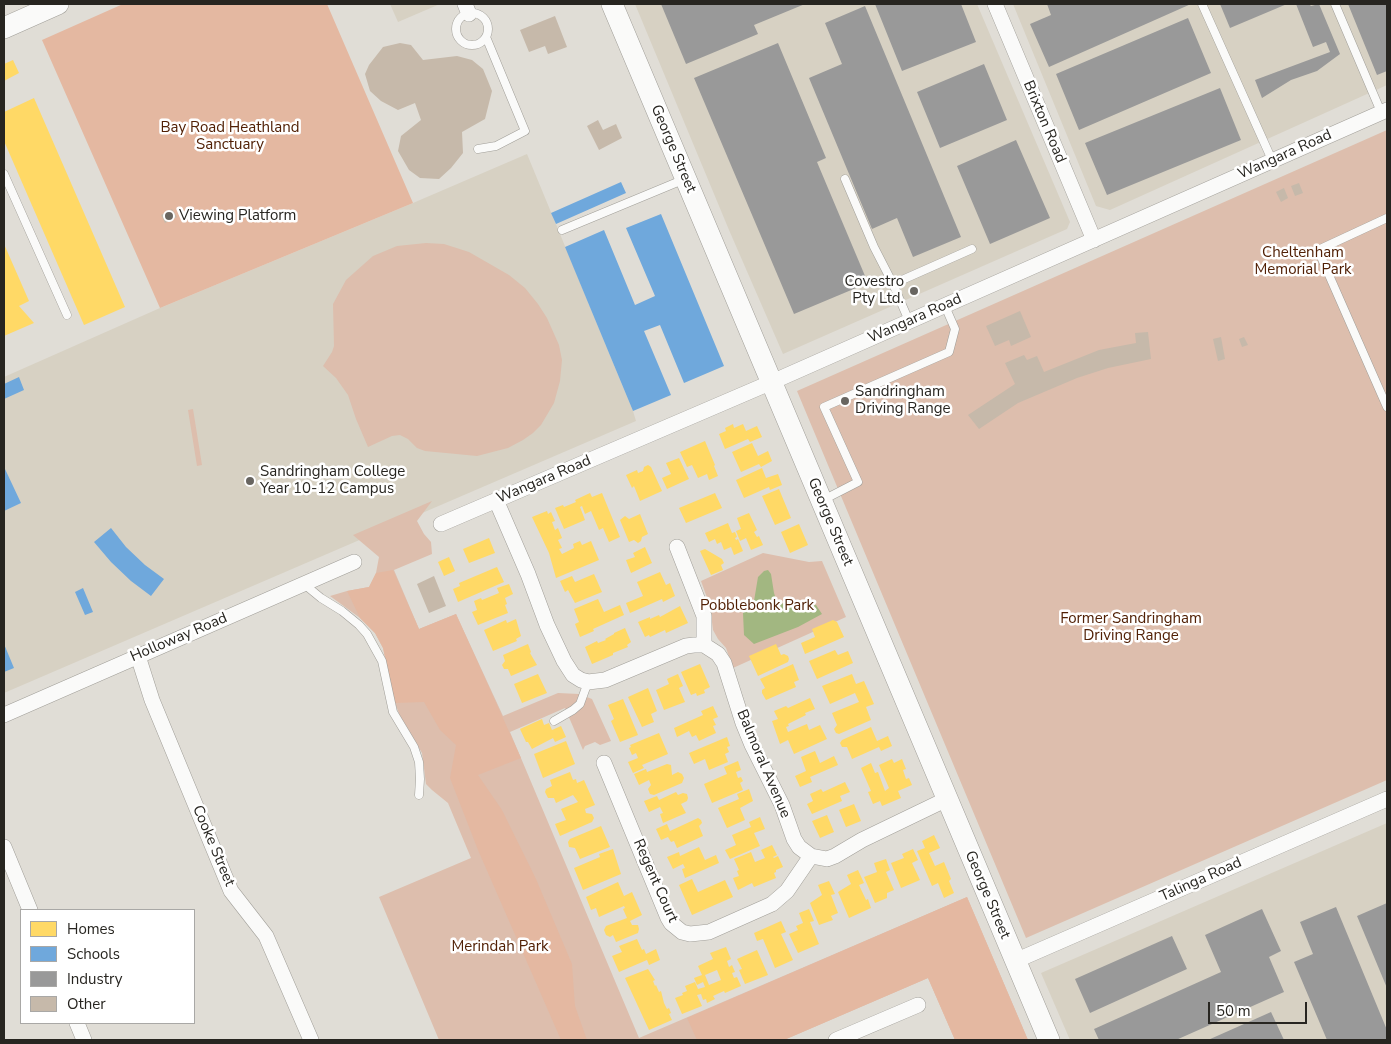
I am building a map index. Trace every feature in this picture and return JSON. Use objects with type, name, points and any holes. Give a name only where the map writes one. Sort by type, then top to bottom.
[{"type":"street","points":[[4,28],[58,4]]},
{"type":"street","name":"George Street","points":[[612,4],[1049,1040]]},
{"type":"street","name":"Brixton Road","points":[[994,4],[1094,240]]},
{"type":"street","name":"Wangara Road","points":[[441,524],[772,382],[1384,111]]},
{"type":"street","points":[[496,500],[528,574],[547,625],[564,661],[574,675],[588,682],[605,680],[686,646],[704,645],[706,626],[704,616],[677,547]]},
{"type":"street","name":"Holloway Road","points":[[4,715],[354,562]]},
{"type":"street","name":"Balmoral Avenue","points":[[704,645],[718,654],[724,663],[743,723],[762,768],[782,805],[794,839],[798,846],[811,856]]},
{"type":"street","name":"Cooke Street","points":[[134,658],[231,890],[266,936],[311,1040]]},
{"type":"street","name":"Regent Court","points":[[604,763],[668,918],[682,932],[690,934],[709,932],[772,904],[781,898],[792,886],[811,856]]},
{"type":"street","name":"Talinga Road","points":[[1015,961],[1387,798]]},
{"type":"street","points":[[811,856],[827,859],[835,856],[862,840],[947,799]]},
{"type":"street","points":[[4,847],[30,909]]},
{"type":"street","points":[[836,1040],[918,1005]]},
{"type":"street","points":[[77,1024],[84,1040]]},
{"type":"lane","points":[[1202,4],[1272,160]]},
{"type":"lane","points":[[1336,4],[1384,111]]},
{"type":"lane","points":[[478,150],[496,146],[524,131],[486,37],[487,26],[484,19],[467,9],[457,23],[456,34],[460,40],[470,45],[476,45],[486,37]]},
{"type":"lane","points":[[4,174],[67,315]]},
{"type":"lane","points":[[562,230],[685,178]]},
{"type":"lane","points":[[845,179],[874,247],[909,321]]},
{"type":"lane","points":[[1387,218],[1318,250],[1387,407]]},
{"type":"lane","points":[[893,284],[972,249]]},
{"type":"lane","points":[[821,501],[858,482],[824,407],[949,352],[955,329],[945,306]]},
{"type":"lane","points":[[304,584],[359,625],[367,634],[382,661],[393,712],[414,747],[419,762],[419,795]]},
{"type":"lane","points":[[554,721],[580,704],[588,682]]},
{"type":"shaded area","points":[[390,4],[440,4],[398,22]]},
{"type":"shaded area","points":[[635,4],[977,4],[1070,222],[1067,229],[783,354]]},
{"type":"shaded area","points":[[1013,4],[1387,4],[1387,85],[1110,210],[1096,206]]},
{"type":"shaded area","name":"Sandringham College Year 10-12 Campus","points":[[527,154],[636,421],[4,693],[4,377],[160,308]]},
{"type":"shaded area","points":[[768,570],[771,574],[777,602],[796,607],[806,604],[816,605],[822,614],[798,627],[754,644],[744,635],[743,613],[754,601],[758,577]]},
{"type":"shaded area","points":[[1387,823],[1387,1040],[1070,1040],[1041,973]]},
{"type":"green space","name":"Bay Road Heathland Sanctuary","points":[[123,4],[327,4],[413,203],[160,308],[42,40]]},
{"type":"green space","name":"Former Sandringham Driving Range","points":[[1387,130],[1387,780],[1026,938],[797,391]]},
{"type":"green space","points":[[426,243],[444,244],[469,252],[509,275],[525,288],[538,304],[547,318],[559,345],[562,360],[560,381],[554,403],[541,425],[533,433],[508,448],[477,456],[425,451],[417,448],[408,439],[400,435],[392,436],[368,447],[348,395],[336,378],[323,366],[334,346],[333,304],[346,280],[373,256],[397,246]]},
{"type":"green space","points":[[193,409],[202,465],[197,466],[188,410]]},
{"type":"green space","name":"Merindah Park","points":[[432,501],[417,521],[431,542],[432,554],[394,570],[419,629],[456,614],[503,716],[558,693],[579,694],[592,699],[611,741],[600,745],[595,742],[585,746],[583,750],[565,708],[510,732],[639,1038],[967,897],[1028,1040],[955,1040],[928,978],[784,1040],[439,1040],[379,897],[471,858],[448,803],[426,784],[422,753],[400,716],[395,703],[383,648],[375,633],[360,618],[330,596],[369,587],[376,573],[379,557],[353,535]]},
{"type":"green space","name":"Pobblebonk Park","points":[[763,553],[809,562],[822,561],[846,617],[733,668],[726,648],[713,630],[710,606],[701,581]]},
{"type":"green space","points":[[393,570],[419,629],[456,614],[521,758],[478,775],[502,810],[536,879],[572,964],[575,1006],[587,1040],[561,1040],[478,850],[450,778],[456,745],[440,730],[424,702],[395,703],[383,648],[375,633],[360,618],[347,591],[369,587],[376,573]]},
{"type":"green space","points":[[967,897],[1028,1040],[955,1040],[928,978],[784,1040],[697,1040],[687,1018]]},
{"type":"building: Homes","points":[[13,60],[19,73],[4,81],[4,64]]},
{"type":"building: Homes","points":[[34,98],[125,307],[84,325],[4,141],[4,112]]},
{"type":"building: Homes","points":[[4,244],[29,301],[19,306],[34,323],[4,336]]},
{"type":"building: Homes","points":[[733,424],[734,428],[743,424],[746,431],[757,426],[762,437],[750,442],[748,439],[725,449],[719,434],[726,431],[725,428]]},
{"type":"building: Homes","points":[[705,441],[718,476],[709,480],[707,474],[698,478],[692,465],[687,467],[680,452]]},
{"type":"building: Homes","points":[[752,443],[758,456],[768,451],[772,461],[761,467],[759,464],[741,472],[732,452]]},
{"type":"building: Homes","points":[[679,458],[689,479],[667,489],[662,478],[671,474],[666,463]]},
{"type":"building: Homes","points":[[648,465],[651,467],[662,491],[640,501],[634,486],[632,488],[626,475],[637,470],[638,473],[643,471],[644,467]]},
{"type":"building: Homes","points":[[762,468],[766,478],[778,474],[782,485],[770,490],[769,487],[744,498],[736,480]]},
{"type":"building: Homes","points":[[779,489],[791,518],[775,525],[762,496]]},
{"type":"building: Homes","points":[[590,493],[592,497],[602,493],[620,537],[609,542],[603,528],[599,530],[591,511],[585,514],[582,506],[580,507],[585,520],[564,529],[555,508],[563,505],[564,507],[576,502],[575,500]]},
{"type":"building: Homes","points":[[715,493],[722,508],[686,523],[679,508]]},
{"type":"building: Homes","points":[[547,511],[548,514],[551,512],[555,521],[552,522],[555,530],[558,528],[562,538],[558,540],[562,548],[559,549],[562,554],[574,548],[573,544],[580,541],[582,545],[591,541],[599,560],[556,578],[549,553],[532,517]]},
{"type":"building: Homes","points":[[749,513],[757,530],[754,532],[757,537],[759,536],[763,545],[751,550],[746,538],[740,541],[736,531],[741,529],[737,518]]},
{"type":"building: Homes","points":[[640,514],[648,534],[642,537],[638,543],[634,540],[629,542],[620,520],[625,516],[629,519]]},
{"type":"building: Homes","points":[[728,523],[732,533],[735,532],[737,537],[735,538],[736,540],[738,539],[743,551],[734,555],[731,547],[724,550],[721,542],[717,544],[715,539],[709,542],[705,533]]},
{"type":"building: Homes","points":[[799,524],[808,545],[790,553],[781,532]]},
{"type":"building: Homes","points":[[489,538],[495,553],[469,563],[463,549]]},
{"type":"building: Homes","points":[[645,547],[652,563],[631,573],[626,560],[635,557],[633,553]]},
{"type":"building: Homes","points":[[705,549],[722,559],[724,563],[721,565],[723,570],[711,575],[700,551]]},
{"type":"building: Homes","points":[[449,557],[455,571],[444,576],[438,562]]},
{"type":"building: Homes","points":[[497,567],[504,582],[458,602],[453,589],[460,586],[459,583]]},
{"type":"building: Homes","points":[[660,572],[666,585],[670,583],[675,596],[663,602],[662,599],[630,613],[626,603],[643,596],[637,582]]},
{"type":"building: Homes","points":[[594,574],[602,592],[575,603],[568,590],[565,592],[560,581],[572,576],[575,582]]},
{"type":"building: Homes","points":[[509,584],[513,594],[505,598],[508,613],[478,625],[472,612],[477,610],[474,601],[499,593],[497,588]]},
{"type":"building: Homes","points":[[598,599],[604,612],[620,605],[624,615],[580,637],[575,624],[579,622],[574,609]]},
{"type":"building: Homes","points":[[680,606],[688,623],[666,633],[665,630],[650,637],[649,635],[645,637],[638,622],[650,617],[650,619],[659,615],[660,617]]},
{"type":"building: Homes","points":[[516,619],[521,636],[516,639],[517,641],[493,651],[484,630],[506,620],[507,623]]},
{"type":"building: Homes","points":[[833,620],[837,622],[844,637],[805,654],[801,643],[815,637],[812,629]]},
{"type":"building: Homes","points":[[625,628],[631,642],[627,645],[628,647],[592,664],[585,647],[597,641],[598,643],[606,640],[614,633]]},
{"type":"building: Homes","points":[[528,644],[530,653],[537,665],[511,676],[508,669],[504,669],[502,665],[505,661],[503,655]]},
{"type":"building: Homes","points":[[776,644],[781,655],[788,656],[788,662],[758,676],[749,656]]},
{"type":"building: Homes","points":[[835,650],[838,655],[848,651],[853,663],[817,679],[809,661]]},
{"type":"building: Homes","points":[[700,664],[710,687],[704,690],[705,693],[697,696],[696,693],[691,695],[681,672]]},
{"type":"building: Homes","points":[[793,664],[799,680],[794,682],[796,687],[766,700],[762,693],[762,690],[765,688],[760,679]]},
{"type":"building: Homes","points":[[538,674],[547,693],[522,703],[514,684]]},
{"type":"building: Homes","points":[[678,674],[683,686],[679,688],[685,702],[664,710],[656,690],[669,684],[667,679]]},
{"type":"building: Homes","points":[[852,674],[856,684],[864,681],[874,704],[866,707],[871,720],[839,734],[834,729],[837,725],[832,713],[859,702],[855,693],[830,704],[822,686]]},
{"type":"building: Homes","points":[[648,688],[657,711],[651,714],[654,722],[642,727],[628,697]]},
{"type":"building: Homes","points":[[810,698],[815,709],[788,724],[789,726],[786,727],[788,732],[807,724],[809,730],[820,725],[827,739],[794,754],[788,740],[780,744],[772,721],[778,719],[774,711],[786,706],[788,708]]},
{"type":"building: Homes","points":[[623,699],[638,735],[620,742],[611,721],[614,719],[608,705]]},
{"type":"building: Homes","points":[[713,706],[718,717],[713,719],[716,725],[713,726],[716,733],[699,741],[696,735],[692,737],[689,731],[677,737],[674,728],[703,715],[701,711]]},
{"type":"building: Homes","points":[[542,719],[544,725],[549,723],[552,730],[561,726],[566,737],[555,742],[553,738],[532,749],[528,742],[526,742],[520,729]]},
{"type":"building: Homes","points":[[871,727],[877,741],[888,736],[892,746],[881,751],[879,747],[852,759],[847,747],[842,747],[840,743],[842,740]]},
{"type":"building: Homes","points":[[659,733],[668,754],[642,765],[644,768],[633,773],[628,762],[638,758],[636,753],[632,755],[629,748],[631,747],[630,745]]},
{"type":"building: Homes","points":[[727,737],[730,746],[727,747],[729,752],[725,754],[728,762],[709,770],[705,759],[694,764],[689,753]]},
{"type":"building: Homes","points":[[566,741],[575,764],[543,778],[534,754]]},
{"type":"building: Homes","points":[[815,751],[820,763],[834,756],[838,765],[810,777],[812,782],[800,787],[795,776],[806,771],[801,757]]},
{"type":"building: Homes","points":[[892,759],[894,763],[902,759],[906,769],[903,770],[906,779],[909,778],[912,785],[898,791],[901,798],[882,806],[880,801],[873,804],[868,792],[871,791],[861,768],[871,763],[875,773],[878,772],[885,791],[889,788],[879,765]]},
{"type":"building: Homes","points":[[738,761],[741,770],[736,772],[738,778],[741,777],[743,781],[740,783],[743,790],[712,803],[704,784],[727,774],[724,767]]},
{"type":"building: Homes","points":[[667,764],[671,765],[672,775],[678,772],[682,774],[684,778],[682,783],[654,795],[650,794],[648,789],[651,785],[649,780],[639,785],[634,774],[646,769],[647,772]]},
{"type":"building: Homes","points":[[570,772],[573,780],[576,779],[577,783],[584,780],[595,805],[585,809],[586,813],[592,814],[594,818],[592,822],[560,836],[555,824],[566,820],[561,809],[578,802],[573,795],[556,803],[554,798],[548,798],[545,792],[546,789],[552,786],[550,780]]},
{"type":"building: Homes","points":[[845,782],[850,792],[840,796],[842,801],[812,814],[807,804],[813,801],[810,794],[821,789],[823,792]]},
{"type":"building: Homes","points":[[749,789],[753,801],[740,808],[745,820],[727,828],[718,808],[739,799],[737,794]]},
{"type":"building: Homes","points":[[676,792],[678,795],[687,794],[687,801],[681,804],[686,813],[663,823],[660,814],[663,813],[660,807],[649,812],[644,801],[657,796],[659,800]]},
{"type":"building: Homes","points":[[854,804],[861,821],[846,827],[839,810]]},
{"type":"building: Homes","points":[[827,815],[834,832],[820,838],[812,821]]},
{"type":"building: Homes","points":[[760,817],[765,829],[754,833],[760,846],[730,859],[725,850],[736,845],[732,835],[751,827],[749,822]]},
{"type":"building: Homes","points":[[698,818],[702,823],[699,826],[703,836],[677,848],[674,841],[671,842],[668,837],[661,840],[656,829],[667,824],[670,831]]},
{"type":"building: Homes","points":[[601,826],[610,847],[580,859],[575,848],[569,847],[568,842],[570,839]]},
{"type":"building: Homes","points":[[934,835],[940,848],[929,853],[935,866],[944,862],[954,893],[944,898],[938,883],[932,886],[917,851],[925,848],[922,841]]},
{"type":"building: Homes","points":[[772,845],[777,855],[773,857],[778,856],[783,867],[774,873],[776,878],[754,887],[752,883],[738,890],[733,878],[739,876],[737,871],[739,870],[734,859],[751,852],[755,862],[765,858],[761,850]]},
{"type":"building: Homes","points":[[699,847],[705,860],[716,855],[719,863],[685,878],[682,869],[685,868],[683,864],[673,869],[667,857],[679,852],[680,856]]},
{"type":"building: Homes","points":[[613,849],[621,874],[583,890],[574,868],[600,857],[599,854]]},
{"type":"building: Homes","points":[[913,849],[918,860],[912,863],[920,880],[901,888],[891,863],[904,858],[902,854]]},
{"type":"building: Homes","points":[[886,859],[890,870],[886,872],[894,890],[887,893],[887,898],[875,903],[864,877],[877,872],[874,863]]},
{"type":"building: Homes","points":[[858,870],[864,883],[859,885],[866,900],[868,899],[871,908],[849,918],[838,892],[851,884],[847,875]]},
{"type":"building: Homes","points":[[692,879],[698,892],[725,880],[733,897],[692,915],[679,885]]},
{"type":"building: Homes","points":[[829,881],[835,894],[831,895],[838,913],[831,916],[833,920],[819,925],[810,903],[822,895],[818,885]]},
{"type":"building: Homes","points":[[618,882],[624,896],[632,892],[642,915],[630,921],[632,925],[638,925],[638,933],[616,942],[613,935],[610,937],[606,935],[604,930],[606,926],[627,918],[623,909],[625,908],[624,906],[599,917],[596,908],[591,910],[586,897]]},
{"type":"building: Homes","points":[[809,909],[814,921],[810,922],[819,944],[798,953],[789,934],[798,930],[796,926],[803,923],[799,913]]},
{"type":"building: Homes","points":[[781,921],[786,932],[781,934],[793,960],[775,968],[763,939],[757,941],[754,933]]},
{"type":"building: Homes","points":[[637,939],[646,954],[656,949],[660,960],[649,965],[647,960],[619,972],[612,956],[622,952],[619,946]]},
{"type":"building: Homes","points":[[726,947],[731,959],[727,961],[729,967],[732,965],[735,972],[732,973],[734,978],[737,977],[741,986],[713,996],[715,999],[707,1003],[706,999],[703,1000],[701,994],[697,995],[702,1006],[682,1014],[675,998],[687,991],[685,986],[695,982],[698,989],[705,987],[703,982],[697,985],[694,978],[702,975],[698,966],[713,959],[710,953]],"holes":[[[717,970],[721,980],[709,985],[705,975]]]},
{"type":"building: Homes","points":[[757,950],[768,975],[745,984],[739,970],[742,969],[737,959]]},
{"type":"building: Homes","points":[[648,969],[655,980],[653,981],[655,986],[659,992],[661,991],[667,1009],[669,1008],[672,1020],[649,1030],[625,978]]},
{"type":"building: Schools","points":[[621,182],[626,193],[556,224],[551,213]]},
{"type":"building: Schools","points":[[661,214],[724,366],[684,383],[660,325],[644,331],[671,395],[633,411],[565,247],[604,230],[635,305],[655,296],[626,228]]},
{"type":"building: Schools","points":[[19,377],[24,390],[4,399],[4,384]]},
{"type":"building: Schools","points":[[4,470],[21,503],[4,511]]},
{"type":"building: Schools","points":[[111,528],[126,547],[145,565],[164,579],[151,596],[131,581],[94,542]]},
{"type":"building: Schools","points":[[83,588],[93,612],[85,615],[75,592]]},
{"type":"building: Schools","points":[[4,644],[14,668],[4,672]]},
{"type":"building: Industry","points":[[661,4],[805,4],[754,25],[758,34],[686,64]]},
{"type":"building: Industry","points":[[875,4],[961,4],[976,42],[902,71]]},
{"type":"building: Industry","points":[[1047,4],[1191,4],[1049,67],[1030,24],[1051,15]]},
{"type":"building: Industry","points":[[1220,4],[1287,4],[1230,28]]},
{"type":"building: Industry","points":[[1296,4],[1309,4],[1311,6],[1319,4],[1340,54],[1317,71],[1291,80],[1262,98],[1255,80],[1330,52],[1326,42],[1313,47]]},
{"type":"building: Industry","points":[[1348,4],[1387,4],[1387,71],[1377,75]]},
{"type":"building: Industry","points":[[865,6],[961,237],[913,257],[897,218],[872,229],[809,78],[842,64],[825,23]]},
{"type":"building: Industry","points":[[1188,18],[1211,73],[1079,130],[1056,74]]},
{"type":"building: Industry","points":[[778,43],[826,158],[817,162],[868,283],[794,314],[694,78]]},
{"type":"building: Industry","points":[[984,64],[1007,120],[940,148],[917,92]]},
{"type":"building: Industry","points":[[1220,88],[1241,140],[1107,195],[1085,143]]},
{"type":"building: Industry","points":[[1016,140],[1050,218],[990,244],[957,166]]},
{"type":"building: Industry","points":[[1387,903],[1387,988],[1357,916]]},
{"type":"building: Industry","points":[[1336,907],[1387,1030],[1387,1040],[1327,1040],[1294,962],[1313,954],[1300,922]]},
{"type":"building: Industry","points":[[1262,909],[1281,951],[1269,957],[1284,992],[1176,1040],[1099,1040],[1094,1029],[1221,972],[1205,935]]},
{"type":"building: Industry","points":[[1172,936],[1187,969],[1090,1013],[1075,979]]},
{"type":"building: Industry","points":[[1271,1012],[1284,1040],[1208,1040]]},
{"type":"building: Other","points":[[555,16],[567,47],[548,54],[545,46],[529,52],[520,30]]},
{"type":"building: Other","points":[[400,43],[411,45],[423,60],[457,56],[472,60],[483,69],[492,91],[485,119],[462,132],[463,153],[439,179],[420,178],[409,170],[398,151],[401,136],[421,120],[415,103],[398,110],[381,101],[370,91],[365,74],[369,65],[383,47]]},
{"type":"building: Other","points":[[598,120],[603,130],[616,124],[622,138],[599,150],[587,126]]},
{"type":"building: Other","points":[[1299,183],[1303,193],[1295,196],[1291,186]]},
{"type":"building: Other","points":[[1284,188],[1288,198],[1281,202],[1276,192]]},
{"type":"building: Other","name":"Viewing Platform","points":[[172,209],[177,217],[165,223],[161,215]]},
{"type":"building: Other","points":[[1020,311],[1031,337],[1011,346],[1009,340],[995,346],[986,326]]},
{"type":"building: Other","points":[[1148,332],[1151,359],[1108,368],[1077,378],[1018,403],[979,429],[968,415],[1015,384],[1005,363],[1024,355],[1027,360],[1037,356],[1044,372],[1099,350],[1136,343],[1135,333]]},
{"type":"building: Other","points":[[1221,337],[1225,359],[1218,361],[1213,339]]},
{"type":"building: Other","points":[[1244,337],[1248,345],[1242,347],[1239,339]]},
{"type":"building: Other","points":[[434,576],[446,606],[429,613],[417,584]]},
{"type":"place","name":"Viewing Platform","points":[[169,216]]},
{"type":"place","name":"Covestro Pty Ltd.","points":[[914,291]]},
{"type":"place","name":"Sandringham Driving Range","points":[[845,401]]},
{"type":"place","name":"Sandringham College Year 10-12 Campus","points":[[250,481]]},
{"type":"park label","name":"Cheltenham Memorial Park","points":[[1303,262]]}]
